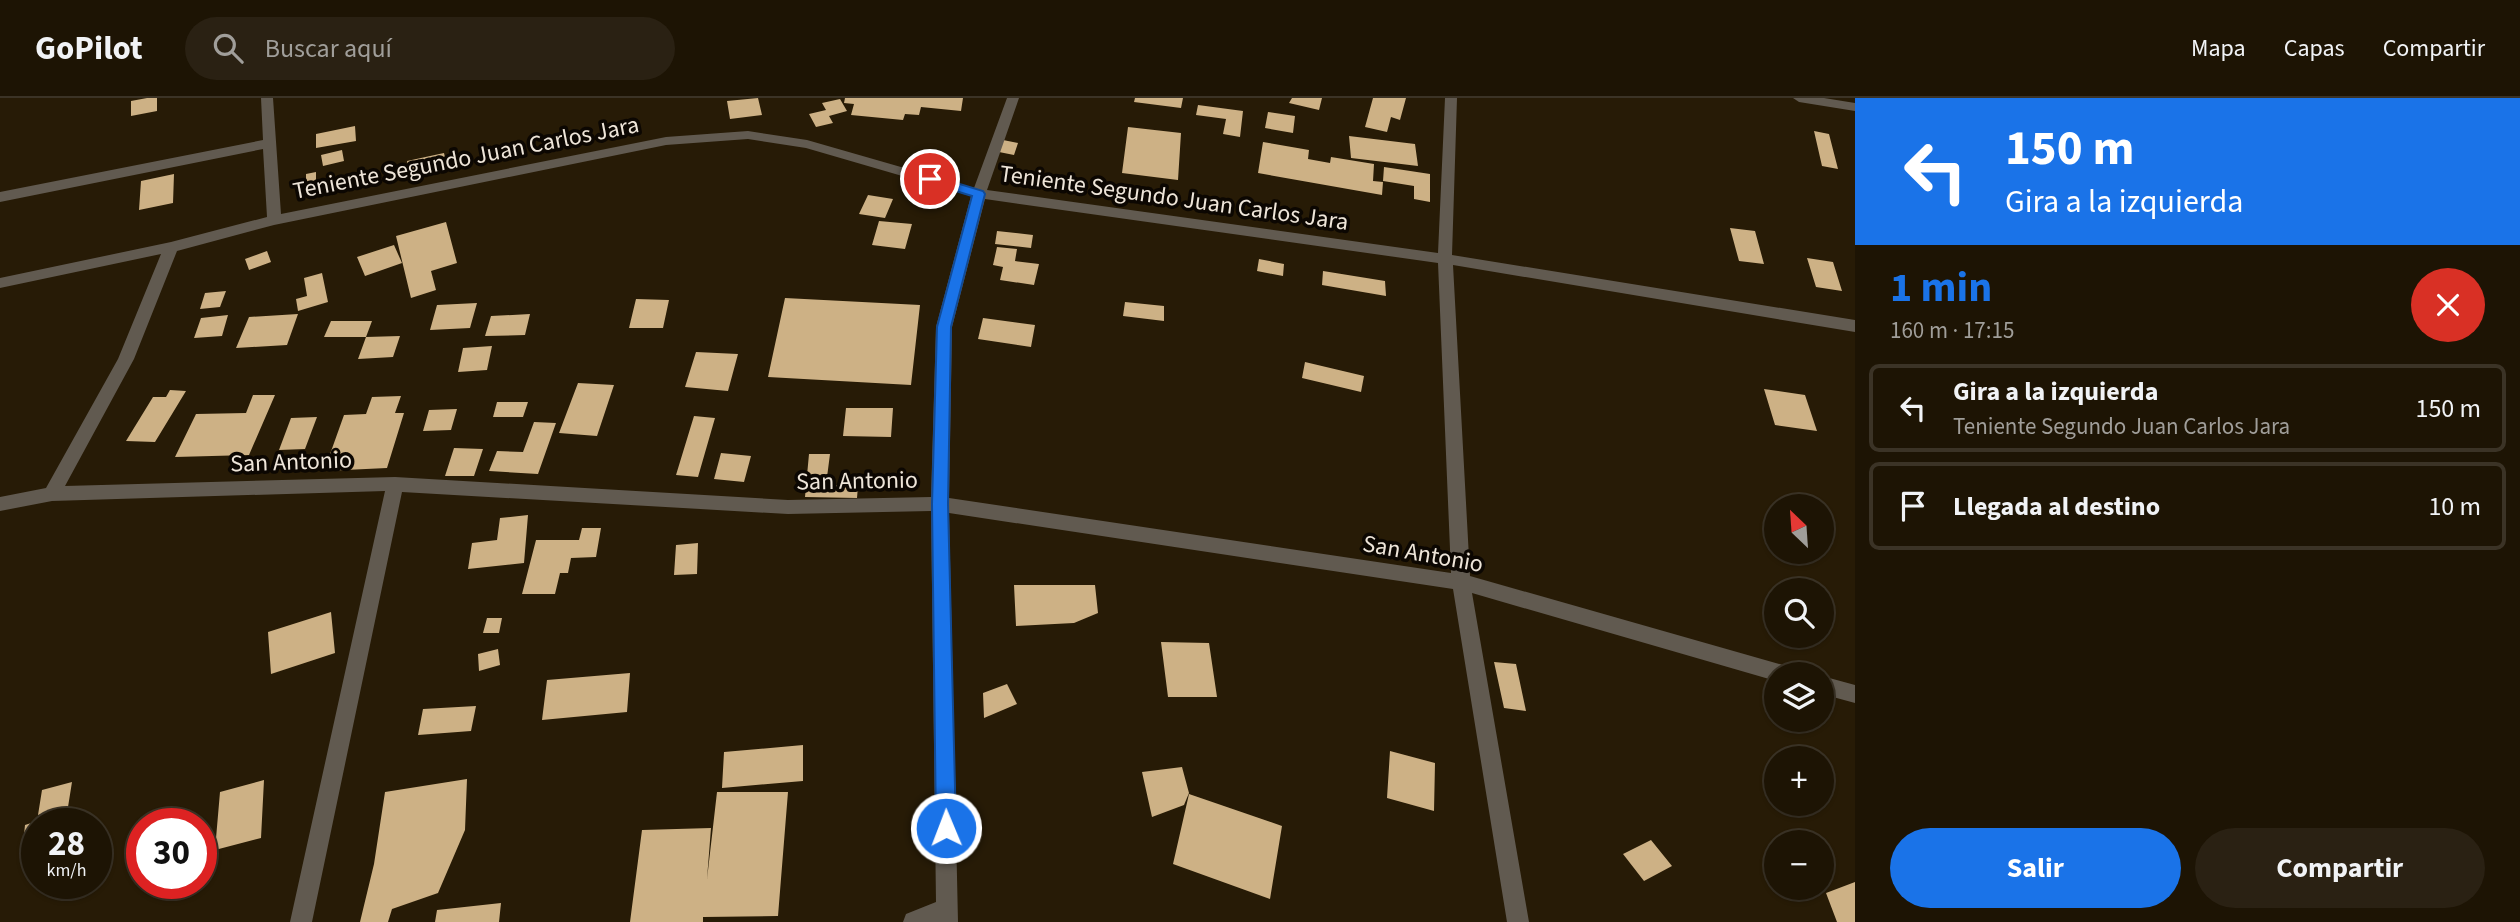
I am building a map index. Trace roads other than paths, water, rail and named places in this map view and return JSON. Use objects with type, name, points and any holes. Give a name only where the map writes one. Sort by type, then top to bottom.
[{"type":"street","points":[[267,98],[274,220]]},
{"type":"street","points":[[914,922],[947,915],[940,504],[944,327],[979,194],[1013,98]]},
{"type":"street","points":[[1451,98],[1445,260],[1461,582],[1518,922]]},
{"type":"street","points":[[1800,98],[1855,107]]},
{"type":"street","name":"Teniente Segundo Juan Carlos Jara","points":[[0,283],[171,247],[274,220],[666,141],[748,135],[807,144],[979,194],[1445,260],[1855,326]]},
{"type":"street","points":[[0,197],[270,144]]},
{"type":"street","points":[[51,494],[126,359],[171,247]]},
{"type":"street","points":[[300,922],[395,484]]},
{"type":"street","name":"San Antonio","points":[[0,503],[51,494],[395,484],[788,507],[940,504],[1461,582],[1764,669]]},
{"type":"street","points":[[1834,688],[1855,694]]}]
